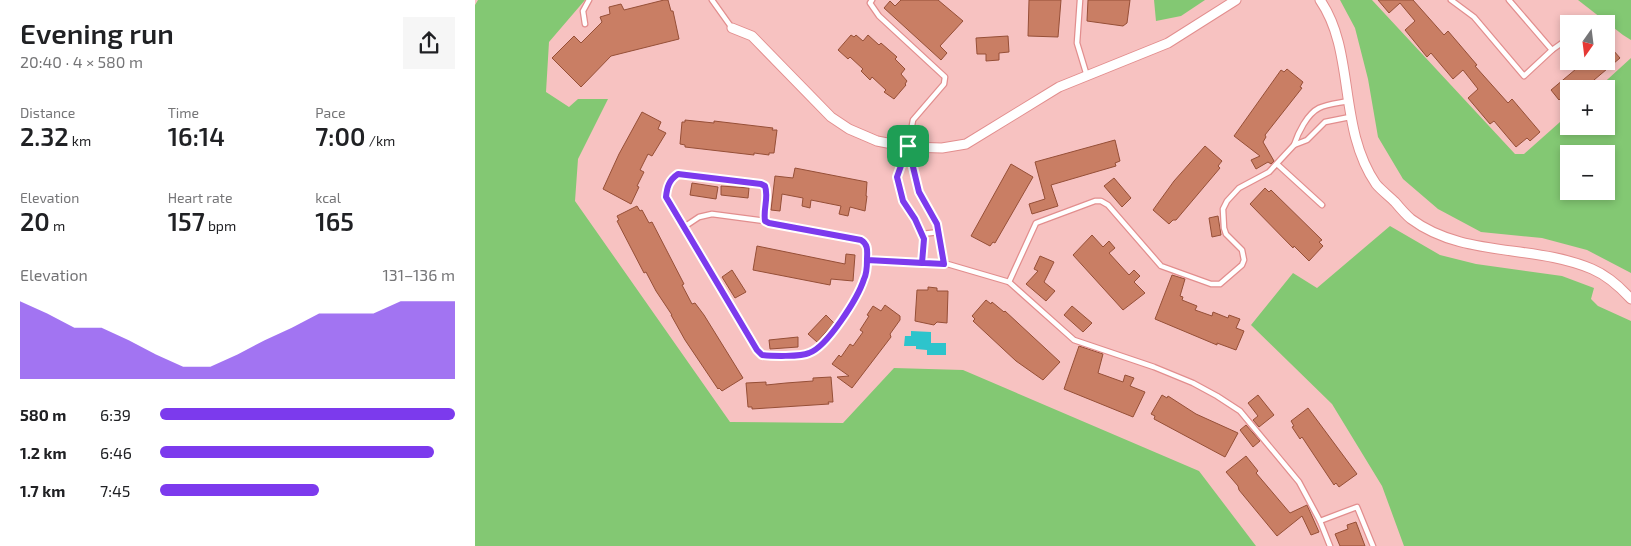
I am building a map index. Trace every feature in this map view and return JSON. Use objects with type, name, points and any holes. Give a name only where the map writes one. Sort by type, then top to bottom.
[{"type":"street","points":[[732,28],[752,36],[831,117],[849,129],[877,141],[908,146],[942,148],[966,144],[1059,87],[1168,43],[1236,0]]},
{"type":"street","points":[[1320,0],[1325,8],[1340,50],[1347,101],[1357,145],[1376,184],[1411,219],[1442,236],[1497,250],[1550,256],[1593,269],[1631,299]]},
{"type":"lane","points":[[585,24],[583,11],[589,0]]},
{"type":"lane","points":[[712,0],[732,28]]},
{"type":"lane","points":[[872,0],[870,3],[879,16],[945,77],[944,84],[913,120],[908,146],[897,177],[903,201],[915,219],[924,239],[922,263]]},
{"type":"lane","points":[[1080,0],[1077,44],[1087,76]]},
{"type":"lane","points":[[1451,0],[1474,17],[1524,76],[1560,44]]},
{"type":"lane","points":[[1509,0],[1552,50]]},
{"type":"lane","points":[[1009,282],[1036,223],[1095,201],[1101,201],[1108,205],[1161,266],[1211,284],[1220,284],[1242,265],[1244,260],[1242,250],[1226,234],[1223,209],[1239,188],[1269,172],[1277,164],[1294,145],[1298,133],[1319,108],[1347,101]]},
{"type":"lane","points":[[1294,145],[1307,140],[1325,122],[1350,117]]},
{"type":"lane","points":[[908,146],[919,192],[937,224],[944,264]]},
{"type":"lane","points":[[1277,164],[1322,205]]},
{"type":"lane","points":[[684,227],[699,217],[713,214],[765,221],[861,240],[865,243],[867,247],[867,260],[864,281],[850,307],[831,334],[809,354],[762,355],[757,350],[666,197],[667,186],[672,178],[678,174],[765,186],[767,192],[765,221]]},
{"type":"lane","points":[[922,234],[939,232]]},
{"type":"lane","points":[[867,260],[944,264],[1009,282],[1074,340],[1154,366],[1193,383],[1241,410],[1299,482],[1320,521],[1330,546]]},
{"type":"lane","points":[[1320,521],[1357,507],[1373,546]]},
{"type":"green space","points":[[478,0],[585,0],[549,42],[546,92],[569,107],[578,99],[608,99],[578,159],[575,201],[730,422],[843,423],[894,368],[963,370],[1199,471],[1256,546],[475,546],[475,5]]},
{"type":"green space","points":[[1154,0],[1205,0],[1181,16],[1156,21]]},
{"type":"green space","points":[[1340,0],[1372,0],[1515,154],[1524,154],[1560,122],[1560,135],[1615,135],[1615,80],[1607,80],[1631,58],[1631,273],[1587,250],[1542,238],[1481,232],[1438,209],[1403,179],[1378,137],[1368,79],[1355,28]]},
{"type":"green space","points":[[1578,0],[1631,0],[1631,40],[1615,29],[1615,15],[1597,15]]},
{"type":"green space","points":[[1390,226],[1440,255],[1476,264],[1562,276],[1594,288],[1591,299],[1598,306],[1631,321],[1631,546],[1404,546],[1382,486],[1332,404],[1251,325],[1293,273],[1317,288]]},
{"type":"water","points":[[911,331],[931,332],[931,343],[946,343],[946,355],[927,355],[927,350],[916,349],[916,346],[904,346],[905,336],[911,336]]},
{"type":"building","points":[[668,0],[671,11],[673,11],[679,39],[611,56],[581,87],[552,58],[574,36],[581,43],[602,22],[600,17],[610,14],[609,7],[621,4],[624,10]]},
{"type":"building","points":[[901,0],[938,0],[963,21],[940,46],[947,53],[941,60],[884,8],[890,1],[895,6]]},
{"type":"building","points":[[1029,0],[1061,0],[1058,37],[1028,36]]},
{"type":"building","points":[[1088,0],[1130,0],[1127,23],[1123,26],[1087,21]]},
{"type":"building","points":[[1378,0],[1413,0],[1444,35],[1448,31],[1477,65],[1475,66],[1508,103],[1512,99],[1540,132],[1530,141],[1527,138],[1516,147],[1494,121],[1490,124],[1468,98],[1478,89],[1463,70],[1453,79],[1431,53],[1427,57],[1405,30],[1415,21],[1400,3],[1389,13]]},
{"type":"building","points":[[851,35],[854,37],[856,35],[863,41],[868,35],[897,57],[895,59],[905,69],[901,74],[907,81],[906,85],[894,99],[884,92],[886,90],[872,77],[870,80],[861,71],[863,69],[850,57],[848,59],[838,50]]},
{"type":"building","points":[[1008,36],[1009,52],[999,53],[999,60],[986,61],[986,54],[977,54],[976,38]]},
{"type":"building","points":[[1615,52],[1620,58],[1615,62]]},
{"type":"building","points":[[1287,69],[1303,82],[1300,87],[1302,88],[1265,135],[1266,137],[1263,142],[1274,161],[1271,164],[1268,162],[1256,169],[1251,160],[1260,156],[1234,136],[1281,70],[1284,72]]},
{"type":"building","points":[[1575,70],[1606,70],[1594,80],[1563,80]]},
{"type":"building","points":[[1560,82],[1559,100],[1551,90]]},
{"type":"building","points":[[642,112],[661,122],[658,129],[666,133],[652,156],[648,154],[640,170],[644,172],[631,204],[603,189],[619,154]]},
{"type":"building","points":[[685,120],[714,123],[714,121],[773,128],[772,130],[777,130],[774,153],[769,153],[769,155],[754,153],[754,155],[685,147],[685,145],[680,144],[682,122],[685,122]]},
{"type":"building","points":[[1115,140],[1120,161],[1115,163],[1116,166],[1051,185],[1058,206],[1032,214],[1029,204],[1045,199],[1035,162]]},
{"type":"building","points":[[1205,146],[1222,161],[1218,166],[1220,168],[1176,220],[1169,224],[1153,210],[1174,181]]},
{"type":"building","points":[[1011,164],[1033,177],[995,243],[993,242],[990,246],[971,236]]},
{"type":"building","points":[[795,168],[867,182],[865,211],[850,207],[848,216],[839,214],[841,206],[811,200],[810,208],[802,206],[803,198],[782,194],[780,211],[771,210],[775,176],[793,178]]},
{"type":"building","points":[[1114,178],[1131,198],[1122,207],[1104,186]]},
{"type":"building","points":[[692,183],[718,187],[716,199],[690,195]]},
{"type":"building","points":[[721,186],[749,188],[748,198],[721,195]]},
{"type":"building","points":[[1265,188],[1269,192],[1271,190],[1322,240],[1319,242],[1323,246],[1309,261],[1294,246],[1293,248],[1250,204]]},
{"type":"building","points":[[637,206],[640,211],[642,210],[649,223],[652,222],[684,284],[682,285],[692,304],[695,303],[704,315],[743,378],[722,391],[718,389],[685,340],[646,272],[644,273],[617,221],[619,220],[617,216]]},
{"type":"building","points":[[1218,216],[1221,235],[1212,237],[1209,218]]},
{"type":"building","points":[[1092,235],[1103,247],[1109,241],[1115,248],[1109,253],[1129,275],[1134,270],[1140,276],[1134,282],[1145,293],[1123,310],[1073,255]]},
{"type":"building","points":[[757,246],[845,264],[846,254],[855,255],[853,281],[831,279],[830,285],[753,270]]},
{"type":"building","points":[[1040,256],[1054,262],[1044,282],[1055,291],[1046,301],[1026,284],[1038,271],[1034,269]]},
{"type":"building","points":[[732,270],[746,292],[735,298],[722,277]]},
{"type":"building","points":[[1172,275],[1185,279],[1180,296],[1183,297],[1182,300],[1197,306],[1195,310],[1212,316],[1213,312],[1228,318],[1229,315],[1240,319],[1236,328],[1244,331],[1236,350],[1217,343],[1217,345],[1155,319]]},
{"type":"building","points":[[928,287],[937,288],[937,291],[948,291],[947,323],[937,322],[934,325],[915,321],[917,290],[928,290]]},
{"type":"building","points":[[986,300],[1005,311],[1060,362],[1043,380],[1016,361],[973,321],[975,319],[972,316]]},
{"type":"building","points":[[885,305],[900,316],[900,320],[890,334],[891,337],[852,388],[837,377],[849,376],[832,364],[839,355],[841,357],[850,344],[853,346],[863,332],[860,330],[873,306],[881,311]]},
{"type":"building","points":[[1072,306],[1092,323],[1083,332],[1064,315]]},
{"type":"building","points":[[826,315],[834,323],[817,342],[808,334]]},
{"type":"building","points":[[798,337],[798,347],[770,349],[769,340]]},
{"type":"building","points":[[1079,346],[1103,354],[1098,373],[1123,382],[1125,375],[1134,378],[1130,386],[1145,392],[1133,417],[1064,389]]},
{"type":"building","points":[[831,377],[833,402],[828,402],[829,404],[752,409],[752,407],[748,407],[746,383],[766,382],[766,385],[813,381],[813,378]]},
{"type":"building","points":[[1162,395],[1167,398],[1168,396],[1196,414],[1238,433],[1225,457],[1154,419],[1155,416],[1151,414]]},
{"type":"building","points":[[1258,395],[1274,415],[1259,427],[1253,420],[1258,416],[1248,403]]},
{"type":"building","points":[[1308,408],[1357,474],[1339,487],[1336,483],[1334,485],[1302,437],[1300,439],[1292,427],[1294,426],[1291,421]]},
{"type":"building","points":[[1246,425],[1260,441],[1253,447],[1240,430]]},
{"type":"building","points":[[1246,456],[1258,471],[1256,473],[1290,513],[1307,505],[1319,532],[1311,535],[1302,516],[1277,536],[1226,472]]},
{"type":"building","points":[[1356,522],[1365,546],[1340,546],[1335,534],[1348,529],[1347,525]]},
{"type":"route","points":[[908,146],[897,177],[903,201],[915,219],[924,239],[922,263],[867,260],[867,247],[861,240],[769,223],[765,221],[764,215],[767,192],[765,186],[761,184],[678,174],[672,178],[667,186],[666,197],[757,350],[762,355],[809,354],[823,343],[850,307],[864,281],[867,260],[922,263],[944,264],[937,224],[919,192],[908,146]]}]
